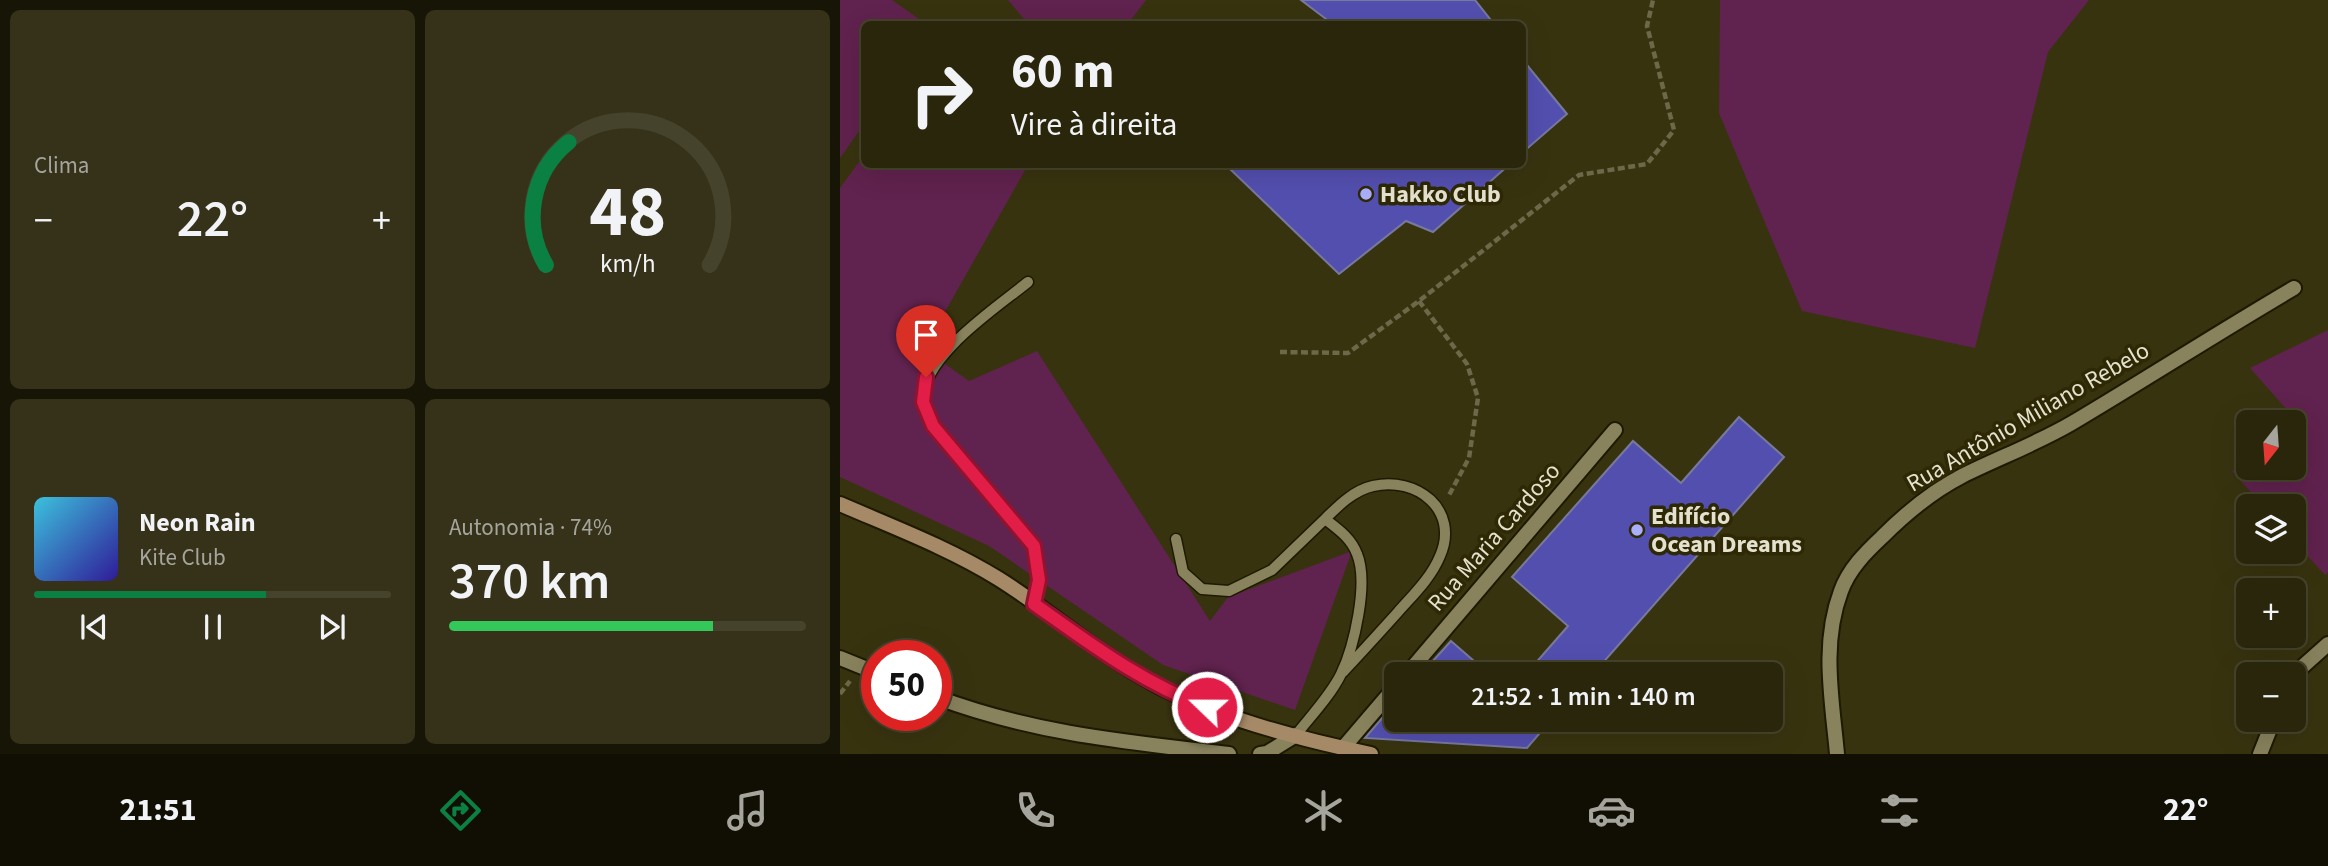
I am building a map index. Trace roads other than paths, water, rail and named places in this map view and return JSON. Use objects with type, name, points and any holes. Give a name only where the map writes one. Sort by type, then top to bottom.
[{"type":"main road","points":[[840,504],[964,560],[999,579],[1102,652],[1158,686],[1189,700],[1296,736],[1371,754]]},
{"type":"street","name":"Rua Antônio Miliano Rebelo","points":[[1837,754],[1828,663],[1829,641],[1841,591],[1850,572],[1865,553],[1938,490],[2053,434],[2294,288]]},
{"type":"street","name":"Rua Maria Cardoso","points":[[1417,662],[1615,430]]},
{"type":"street","points":[[2306,664],[2328,644]]},
{"type":"street","points":[[840,658],[861,667]]},
{"type":"street","points":[[1343,748],[1384,700]]},
{"type":"street","points":[[952,703],[1044,730],[1120,742],[1229,754]]},
{"type":"street","points":[[2260,754],[2269,732]]},
{"type":"street","points":[[1260,754],[1267,753],[1296,736]]},
{"type":"street","points":[[1283,754],[1296,736]]},
{"type":"lane","points":[[1028,282],[942,354],[926,377],[923,402],[933,426],[1034,546],[1039,580],[1034,604]]},
{"type":"lane","points":[[1176,539],[1183,572],[1202,589],[1229,591],[1272,570],[1342,502],[1371,486],[1401,484],[1422,494],[1441,510],[1446,534],[1440,556],[1430,573],[1341,675],[1296,736]]},
{"type":"lane","points":[[1325,519],[1347,536],[1358,555],[1361,578],[1359,617],[1341,675]]},
{"type":"place","name":"Hakko Club","points":[[1366,194]]},
{"type":"place","name":"Edifício Ocean Dreams","points":[[1637,530]]}]
